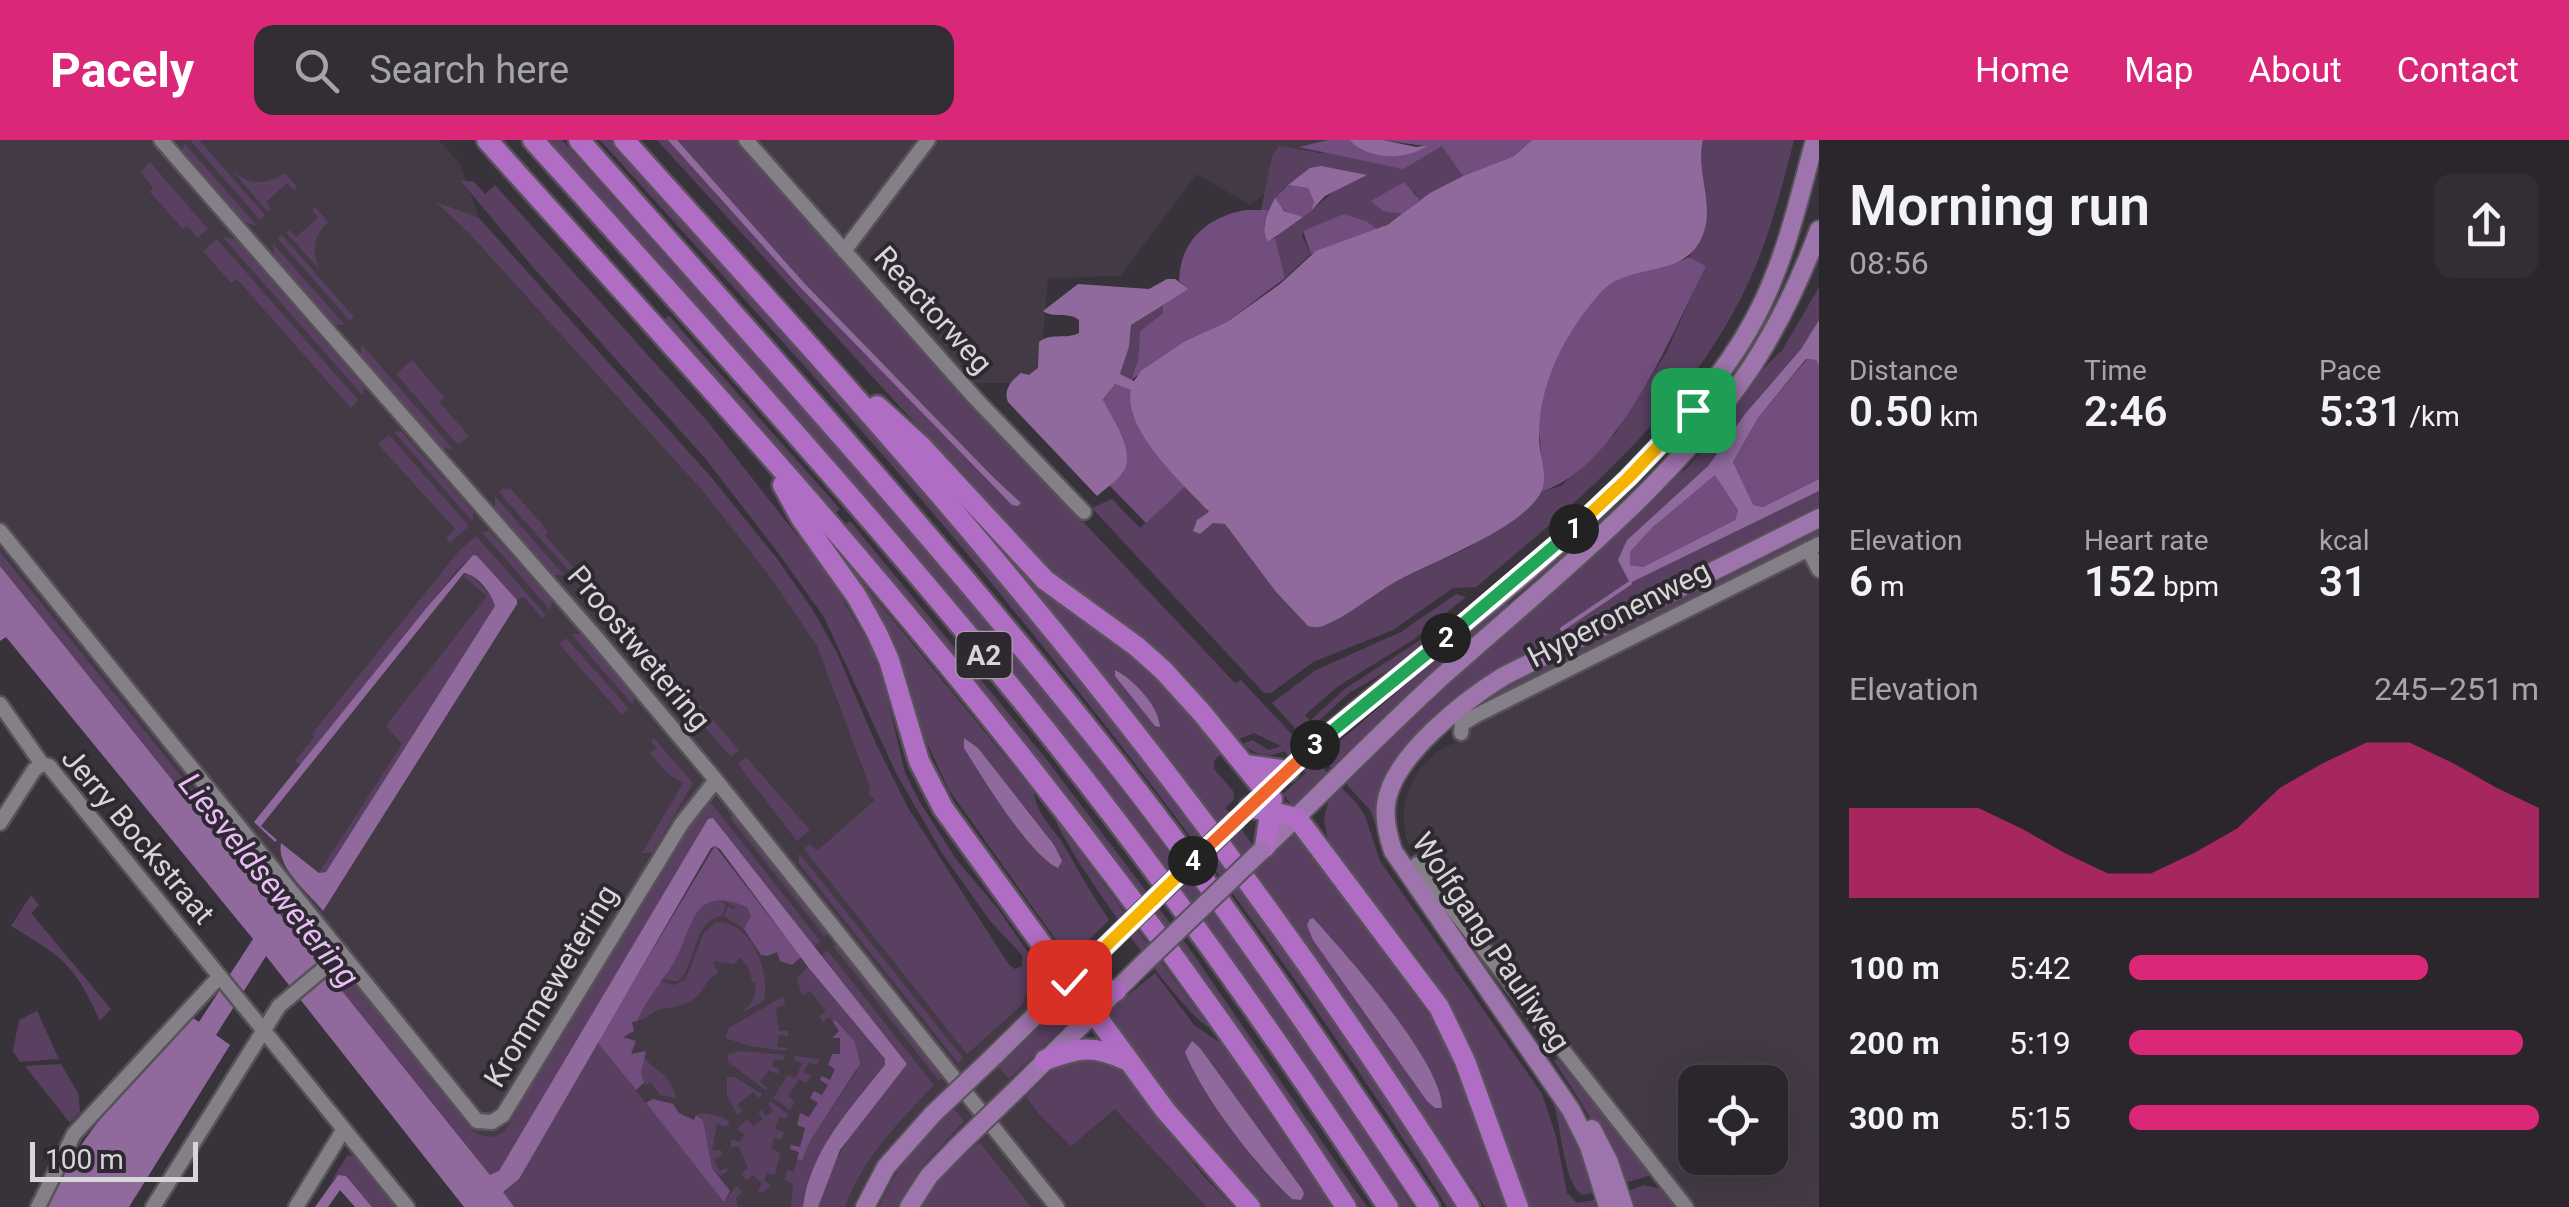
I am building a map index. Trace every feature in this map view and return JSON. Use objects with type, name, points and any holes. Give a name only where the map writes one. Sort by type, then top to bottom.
[{"type":"highway","name":"A2","points":[[487,140],[911,620],[1172,952],[1346,1207]]},
{"type":"highway","name":"A2","points":[[534,140],[861,508],[1017,694],[1196,929],[1388,1207]]},
{"type":"highway","name":"A2","points":[[579,140],[901,503],[1112,760],[1276,982],[1428,1207]]},
{"type":"highway","name":"A2","points":[[624,140],[944,501],[1106,696],[1318,981],[1469,1207]]},
{"type":"highway","name":"A2","points":[[784,319],[922,447],[1046,580],[1163,670],[1246,765],[1270,800]]},
{"type":"highway","name":"A2","points":[[763,448],[801,518],[857,597],[877,633],[920,762],[943,808],[1079,985],[1094,1013],[1181,1130],[1250,1207]]},
{"type":"highway","points":[[1246,765],[1292,767]]},
{"type":"highway","points":[[1244,813],[1270,800]]},
{"type":"highway","points":[[1270,800],[1297,818],[1439,1007],[1469,1071],[1518,1207]]},
{"type":"highway","points":[[1263,849],[1270,800]]},
{"type":"highway","name":"A2","points":[[1079,985],[1090,961]]},
{"type":"highway","points":[[1079,985],[1116,991]]},
{"type":"highway","points":[[1045,1060],[1072,1050],[1094,1048],[1128,1060]]},
{"type":"main road","points":[[1270,800],[1292,767],[1324,737],[1533,567],[1628,478],[1693,410],[1764,301],[1789,236],[1815,140]]},
{"type":"main road","points":[[909,1207],[928,1176],[1045,1060],[1419,698],[1626,511],[1706,428],[1775,330],[1819,230]]},
{"type":"main road","name":"Wolfgang Pauliweg","points":[[1608,1207],[1588,1146],[1571,1110],[1393,850],[1386,822],[1389,792],[1400,769],[1470,696],[1819,518]]},
{"type":"main road","name":"Wolfgang Pauliweg","points":[[1624,1207],[1609,1162],[1577,1104],[1406,856],[1396,824],[1400,788],[1408,772],[1454,722],[1509,681],[1819,526]]},
{"type":"main road","points":[[1090,961],[1244,813]]},
{"type":"main road","points":[[865,1207],[886,1167],[932,1114],[1079,985]]},
{"type":"street","name":"Proostwetering","points":[[160,140],[595,636],[716,780],[1057,1207]]},
{"type":"street","name":"Reactorweg","points":[[746,140],[975,398],[1084,512]]},
{"type":"street","points":[[844,250],[928,140]]},
{"type":"street","name":"Krommewetering","points":[[0,530],[478,1121],[492,1122],[504,1115],[682,823],[716,780]]},
{"type":"street","name":"Hyperonenweg","points":[[1461,733],[1462,724],[1475,716],[1814,547],[1819,570]]},
{"type":"street","name":"Jerry Bockstraat","points":[[0,704],[42,764],[48,766],[407,1207]]},
{"type":"street","points":[[0,823],[34,770],[42,764]]},
{"type":"street","points":[[1417,864],[1686,1207]]},
{"type":"street","points":[[153,1207],[279,1006],[340,955]]},
{"type":"street","points":[[38,1207],[74,1134],[221,980]]},
{"type":"street","points":[[296,1207],[344,1130]]},
{"type":"shaded area","points":[[0,140],[439,140],[460,164],[479,218],[775,556],[812,609],[837,653],[908,808],[1009,965],[1228,1207],[491,1207],[494,1173],[0,563]]},
{"type":"shaded area","points":[[190,140],[199,140],[265,215],[260,220]]},
{"type":"shaded area","points":[[548,140],[562,140],[861,475],[1040,688],[1234,942],[1413,1207],[1401,1207],[1182,893],[985,636],[863,492]]},
{"type":"shaded area","points":[[600,140],[615,140],[1020,603],[1173,795],[1275,932],[1460,1207],[1447,1207],[1344,1050],[1236,897],[1006,601],[857,425]]},
{"type":"shaded area","points":[[657,140],[737,140],[945,375],[1235,683],[1241,680],[1357,804],[1380,861],[1542,1094],[1556,1136],[1567,1193],[1577,1203],[1601,1199],[1604,1207],[1530,1207],[1486,1087],[1446,1000],[1327,836],[1324,820],[1329,798],[1317,785],[1294,808],[1283,794],[1306,773],[1284,751],[1262,755],[1243,744],[1252,740],[1269,750],[1281,746],[1254,733],[1239,739],[1182,672],[1148,640],[1065,581],[1023,542]]},
{"type":"shaded area","points":[[668,140],[677,140],[804,283],[1021,503],[1018,506],[1012,505],[799,286]]},
{"type":"shaded area","points":[[725,140],[1334,140],[1250,205],[1197,174],[1120,276],[1048,278],[1039,383],[947,383]]},
{"type":"shaded area","points":[[1349,140],[1365,150],[1384,152],[1424,146],[1383,140],[1532,140],[1514,156],[1463,176],[1442,146],[1403,169],[1299,147]]},
{"type":"shaded area","points":[[1349,140],[1427,146],[1408,154],[1387,156],[1366,151]]},
{"type":"shaded area","points":[[1532,140],[1703,140],[1701,165],[1707,213],[1702,237],[1682,259],[1612,283],[1600,293],[1565,342],[1543,399],[1539,438],[1544,484],[1533,504],[1476,543],[1395,582],[1332,622],[1308,626],[1276,592],[1225,524],[1213,523],[1200,534],[1193,531],[1197,520],[1209,512],[1145,439],[1131,406],[1131,390],[1115,384],[1103,400],[1122,437],[1127,457],[1121,475],[1097,496],[1008,402],[1007,390],[1014,379],[1038,368],[1039,342],[1079,333],[1079,320],[1075,317],[1043,311],[1078,284],[1149,289],[1175,279],[1189,289],[1131,325],[1120,374],[1134,381],[1141,371],[1185,341],[1227,322],[1280,284],[1316,251],[1387,225],[1430,193],[1514,156]]},
{"type":"shaded area","points":[[1703,140],[1794,140],[1770,228],[1750,279],[1726,325],[1666,409],[1594,485],[1476,587],[1453,588],[1393,630],[1313,662],[1271,693],[1264,693],[1092,508],[1112,499],[1140,528],[1186,486],[1209,513],[1200,534],[1213,523],[1225,524],[1276,592],[1308,626],[1322,626],[1396,581],[1468,548],[1524,511],[1541,492],[1561,486],[1615,434],[1666,353],[1705,266],[1689,257],[1700,239],[1707,210],[1700,157]]},
{"type":"shaded area","points":[[184,143],[257,226],[243,221],[182,153]]},
{"type":"shaded area","points":[[1443,145],[1463,176],[1420,200],[1414,191],[1393,213],[1402,214],[1378,230],[1348,217],[1303,231],[1311,254],[1285,278],[1275,238],[1341,187],[1365,175],[1320,174],[1298,178],[1268,210],[1261,210],[1272,156],[1279,146],[1319,153]]},
{"type":"shaded area","points":[[150,162],[208,229],[198,238],[187,226],[183,229],[150,192],[153,188],[141,172]]},
{"type":"shaded area","points":[[1321,166],[1367,175],[1325,196],[1311,211],[1314,202],[1308,188],[1288,185],[1310,168]]},
{"type":"shaded area","points":[[232,170],[257,182],[285,173],[297,187],[294,190],[287,183],[266,202],[271,209],[268,212]]},
{"type":"shaded area","points":[[460,180],[474,182],[485,194],[495,185],[708,422],[829,576],[871,648],[884,684],[905,773],[919,801],[956,859],[998,909],[1038,967],[1029,980],[1023,1004],[967,1054],[804,849],[810,844],[817,851],[875,800],[868,793],[871,790],[817,646],[769,575],[702,490],[469,233],[436,202],[479,218],[711,477],[775,556],[837,653],[908,808],[1009,965],[1015,969],[1022,966],[1022,955],[990,921],[942,853],[896,773],[824,617],[779,554],[704,457]]},
{"type":"shaded area","points":[[1404,182],[1420,200],[1402,214],[1383,211],[1371,201]]},
{"type":"shaded area","points":[[1288,185],[1308,188],[1314,202],[1303,217],[1286,211],[1275,198]]},
{"type":"shaded area","points":[[1275,198],[1284,211],[1303,217],[1268,242],[1265,225]]},
{"type":"shaded area","points":[[315,207],[328,222],[315,244],[320,270],[286,232],[289,230],[296,237],[318,218],[312,210]]},
{"type":"shaded area","points":[[1245,210],[1268,210],[1264,224],[1268,242],[1275,238],[1285,278],[1227,322],[1185,341],[1131,380],[1138,360],[1140,331],[1163,313],[1163,305],[1189,289],[1179,281],[1191,242],[1219,218]]},
{"type":"shaded area","points":[[1344,214],[1366,221],[1378,230],[1311,254],[1303,231]]},
{"type":"shaded area","points":[[282,235],[354,317],[350,321],[278,239]]},
{"type":"shaded area","points":[[222,236],[236,240],[364,387],[363,396]]},
{"type":"shaded area","points":[[217,239],[358,400],[351,408],[237,279],[231,283],[203,251]]},
{"type":"shaded area","points":[[273,244],[345,325],[332,324],[275,259]]},
{"type":"shaded area","points":[[1689,257],[1706,266],[1640,395],[1595,456],[1569,478],[1541,492],[1542,399],[1557,358],[1581,316],[1608,284],[1621,276]]},
{"type":"shaded area","points":[[1819,287],[1819,320],[1801,349],[1745,414],[1708,466],[1627,540],[1630,583],[1819,491],[1819,511],[1501,669],[1404,756],[1381,823],[1559,1096],[1599,1191],[1582,1195],[1569,1175],[1556,1111],[1546,1084],[1390,864],[1370,810],[1272,703],[1316,670],[1401,632],[1456,594],[1466,597],[1413,640],[1337,687],[1305,715],[1310,721],[1346,688],[1433,632],[1437,637],[1349,693],[1314,725],[1333,747],[1504,600],[1511,608],[1343,756],[1352,766],[1562,584],[1661,488],[1687,468],[1719,431],[1745,388],[1783,349]]},
{"type":"shaded area","points":[[1163,305],[1163,313],[1140,331],[1138,360],[1131,380],[1120,374],[1131,325]]},
{"type":"shaded area","points":[[669,316],[840,509],[831,517],[660,323]]},
{"type":"shaded area","points":[[1819,320],[1819,366],[1816,360],[1806,359],[1758,418],[1733,462],[1753,505],[1763,507],[1819,479],[1819,491],[1630,583],[1618,560],[1627,540],[1708,466],[1745,414],[1801,349]],"holes":[[[1715,475],[1738,510],[1735,520],[1643,567],[1630,565],[1630,552],[1652,528]]]},
{"type":"shaded area","points":[[362,345],[453,449],[440,448],[360,356]]},
{"type":"shaded area","points":[[1807,359],[1816,360],[1819,366],[1819,479],[1763,507],[1752,505],[1733,462],[1758,418]]},
{"type":"shaded area","points":[[412,360],[444,397],[439,402],[469,436],[458,445],[396,374]]},
{"type":"shaded area","points":[[1115,384],[1131,390],[1142,433],[1186,486],[1146,523],[1109,485],[1123,473],[1110,414],[1103,401]]},
{"type":"shaded area","points":[[401,431],[473,512],[473,522],[394,432]]},
{"type":"shaded area","points":[[389,435],[469,526],[450,543],[446,538],[455,529],[378,444]]},
{"type":"shaded area","points":[[1716,474],[1738,510],[1735,520],[1643,567],[1630,565],[1630,552],[1652,528]]},
{"type":"shaded area","points":[[510,488],[548,531],[545,535],[573,567],[569,571],[499,492]]},
{"type":"shaded area","points":[[495,496],[564,575],[553,575],[495,508]]},
{"type":"shaded area","points":[[850,521],[1047,760],[1189,948],[1367,1207],[1356,1207],[1306,1129],[841,528]]},
{"type":"shaded area","points":[[1819,530],[1819,539],[1486,706],[1484,701],[1511,684]]},
{"type":"shaded area","points":[[489,531],[552,601],[550,610],[482,532]]},
{"type":"shaded area","points":[[476,536],[546,615],[542,618],[524,597],[517,600],[473,555],[300,765],[295,761],[314,737],[312,734],[459,551]]},
{"type":"shaded area","points":[[991,538],[1020,566],[1136,654],[1224,750],[1214,761],[1214,769],[1233,791],[1234,799],[1225,808],[1265,861],[1297,829],[1438,1028],[1509,1207],[1485,1207],[1369,1034],[1186,781]]},
{"type":"shaded area","points":[[1819,547],[1819,1207],[1694,1207],[1416,858],[1406,838],[1403,815],[1407,795],[1418,771],[1437,751],[1465,738],[1480,717]]},
{"type":"shaded area","points":[[0,552],[324,953],[318,963],[0,566]]},
{"type":"shaded area","points":[[473,555],[517,604],[323,911],[283,862],[281,843],[319,873],[326,872],[495,606],[479,581],[464,573],[261,826],[277,840],[254,822]]},
{"type":"shaded area","points":[[0,566],[490,1175],[499,1171],[708,819],[713,818],[907,1064],[840,1150],[818,1207],[803,1207],[814,1167],[834,1131],[885,1065],[885,1059],[715,846],[519,1179],[503,1192],[514,1207],[464,1207],[266,956],[216,1035],[230,1045],[129,1207],[46,1207],[92,1130],[171,1040],[193,1018],[199,1022],[253,939],[6,637],[0,641]]},
{"type":"shaded area","points":[[844,567],[853,571],[1034,792],[1042,815],[1109,920],[1089,940],[1063,950],[949,790]]},
{"type":"shaded area","points":[[469,572],[495,606],[326,872],[319,873],[402,744],[386,726],[487,596],[463,576]]},
{"type":"shaded area","points":[[620,621],[628,630],[633,626],[664,661],[659,665],[662,669],[670,662],[673,665],[660,676],[615,625]]},
{"type":"shaded area","points":[[571,634],[581,634],[634,695],[633,705]]},
{"type":"shaded area","points":[[566,638],[629,709],[622,715],[559,644]]},
{"type":"shaded area","points":[[1115,670],[1144,694],[1160,727],[1155,726],[1115,676]]},
{"type":"shaded area","points":[[676,677],[739,750],[731,757],[667,684]]},
{"type":"shaded area","points":[[654,738],[693,783],[652,853],[642,853],[683,783],[668,774],[650,753],[656,748],[651,741]]},
{"type":"shaded area","points":[[964,738],[978,748],[1054,845],[1062,861],[1058,868],[1034,848],[1007,814],[964,748]]},
{"type":"shaded area","points":[[746,757],[810,830],[797,841],[738,764]]},
{"type":"shaded area","points":[[711,803],[821,942],[814,946],[710,818],[499,1172],[490,1175],[328,975],[343,969],[474,1132],[497,1135],[505,1131],[673,845],[694,817]]},
{"type":"shaded area","points":[[735,814],[828,932],[825,937],[730,818]]},
{"type":"shaded area","points":[[1055,818],[1210,1028],[1176,995],[1125,930]]},
{"type":"shaded area","points":[[715,846],[801,957],[792,965],[780,961],[777,952],[761,955],[744,929],[751,916],[747,907],[728,901],[704,906],[696,914],[671,967],[637,1021],[632,1022],[634,1031],[623,1037],[636,1041],[631,1054],[646,1051],[641,1073],[644,1083],[636,1090],[597,1042]]},
{"type":"shaded area","points":[[799,853],[963,1058],[958,1063],[799,863]]},
{"type":"shaded area","points":[[31,895],[39,905],[31,913],[111,1009],[100,1021],[83,986],[65,964],[11,926]]},
{"type":"shaded area","points":[[722,898],[747,907],[751,916],[744,929],[724,916],[728,906],[736,907],[722,901],[726,905],[722,916],[705,926],[684,974],[677,982],[661,978],[699,907],[706,901]]},
{"type":"shaded area","points":[[1313,918],[1410,1037],[1438,1088],[1442,1108],[1427,1101],[1313,940],[1307,925]]},
{"type":"shaded area","points":[[717,922],[740,930],[756,950],[764,976],[764,1001],[741,1013],[755,996],[755,982],[749,969],[740,957],[734,964],[713,961],[718,973],[692,1001],[637,1021],[659,981],[674,985],[686,979],[704,932]]},
{"type":"shaded area","points":[[840,945],[945,1075],[939,1081],[833,946]]},
{"type":"shaded area","points":[[827,950],[934,1085],[872,1156],[845,1207],[818,1207],[843,1148],[906,1064],[822,956]]},
{"type":"shaded area","points":[[808,967],[886,1065],[823,1148],[803,1207],[791,1207],[793,1184],[784,1180],[787,1170],[794,1172],[797,1159],[802,1159],[857,1071],[855,1042],[837,1020],[833,1022],[829,1017],[823,1022],[819,1017],[826,1011],[810,991],[802,996],[797,978]]},
{"type":"shaded area","points":[[1155,973],[1195,1026],[1221,1043],[1333,1207],[1259,1207],[1186,1127],[1105,1014]]},
{"type":"shaded area","points":[[1072,992],[1080,998],[1081,1010],[1009,1079],[997,1060]]},
{"type":"shaded area","points":[[784,996],[785,1005],[776,1008],[779,1031],[788,1031],[788,1036],[779,1035],[777,1047],[787,1048],[786,1051],[725,1038],[729,1028]]},
{"type":"shaded area","points":[[37,1011],[59,1059],[20,1062],[13,1051],[19,1020]]},
{"type":"shaded area","points":[[836,1020],[855,1042],[860,1064],[802,1160],[797,1159],[799,1152],[790,1149],[791,1145],[800,1147],[805,1128],[797,1125],[800,1113],[809,1117],[818,1103],[810,1098],[814,1091],[822,1095],[828,1085],[820,1080],[822,1076],[830,1080],[835,1069],[828,1065],[832,1054],[840,1054],[840,1038],[832,1038],[839,1031],[833,1022]]},
{"type":"shaded area","points":[[1192,1041],[1302,1189],[1301,1200],[1292,1199],[1278,1185],[1217,1110],[1185,1052]]},
{"type":"shaded area","points":[[597,1042],[724,1201],[737,1186],[742,1192],[736,1198],[738,1207],[514,1207],[502,1193],[519,1179]]},
{"type":"shaded area","points":[[741,1051],[785,1055],[783,1061],[774,1059],[772,1066],[780,1070],[777,1074],[769,1070],[760,1082],[766,1090],[728,1062],[728,1054]]},
{"type":"shaded area","points":[[1079,1053],[1115,1064],[1233,1207],[1207,1207],[1115,1109],[1071,1146],[1038,1113],[1026,1096],[1060,1063]]},
{"type":"shaded area","points":[[644,1056],[670,1083],[676,1098],[660,1095],[650,1082],[645,1086],[641,1073]]},
{"type":"shaded area","points":[[795,1056],[820,1059],[817,1065],[809,1062],[803,1072],[811,1076],[806,1083],[799,1079],[788,1096],[795,1102],[790,1110],[773,1098],[788,1075],[796,1078],[802,1063],[794,1060]]},
{"type":"shaded area","points":[[1557,1059],[1652,1175],[1621,1184],[1600,1136],[1554,1061]]},
{"type":"shaded area","points":[[61,1064],[78,1093],[80,1112],[70,1123],[25,1066]]},
{"type":"shaded area","points":[[727,1077],[735,1077],[762,1094],[759,1098],[753,1092],[737,1105],[742,1111],[738,1115],[727,1096]]},
{"type":"shaded area","points":[[653,1099],[673,1104],[679,1113],[694,1120],[696,1115],[703,1120],[712,1168],[730,1191],[724,1202],[646,1103]]},
{"type":"shaded area","points":[[770,1101],[788,1114],[787,1119],[779,1117],[775,1129],[784,1132],[782,1139],[774,1138],[771,1149],[780,1153],[775,1175],[767,1173],[764,1181],[771,1185],[762,1193],[758,1191],[762,1183],[753,1175],[746,1180],[741,1174],[748,1168],[739,1147],[731,1147],[731,1139],[740,1142],[744,1134],[737,1129],[747,1120],[753,1126],[763,1119],[758,1112],[761,1110],[766,1116],[773,1111]]},
{"type":"shaded area","points":[[952,1107],[964,1121],[921,1167],[897,1207],[879,1207],[910,1153]]},
{"type":"shaded area","points":[[696,1115],[723,1117],[730,1123],[725,1127],[717,1124],[712,1150],[721,1150],[722,1156],[714,1159],[719,1171],[728,1171],[721,1176],[712,1168],[703,1120]]},
{"type":"shaded area","points":[[980,1143],[1031,1207],[916,1207],[964,1154]]},
{"type":"shaded area","points":[[354,1155],[396,1207],[372,1207],[346,1176],[338,1175],[330,1183],[347,1156]]},
{"type":"shaded area","points":[[338,1175],[346,1176],[372,1207],[355,1207],[340,1190],[328,1207],[315,1207]]},
{"type":"shaded area","points":[[1644,1185],[1662,1189],[1677,1207],[1627,1207],[1623,1193]]},
{"type":"waterway","points":[[1562,629],[1630,583]]},
{"type":"route","points":[[1069,982],[1324,737],[1533,567],[1628,478],[1693,410]]},
{"type":"water label","name":"Liesveldsewetering","points":[[269,880]]}]
